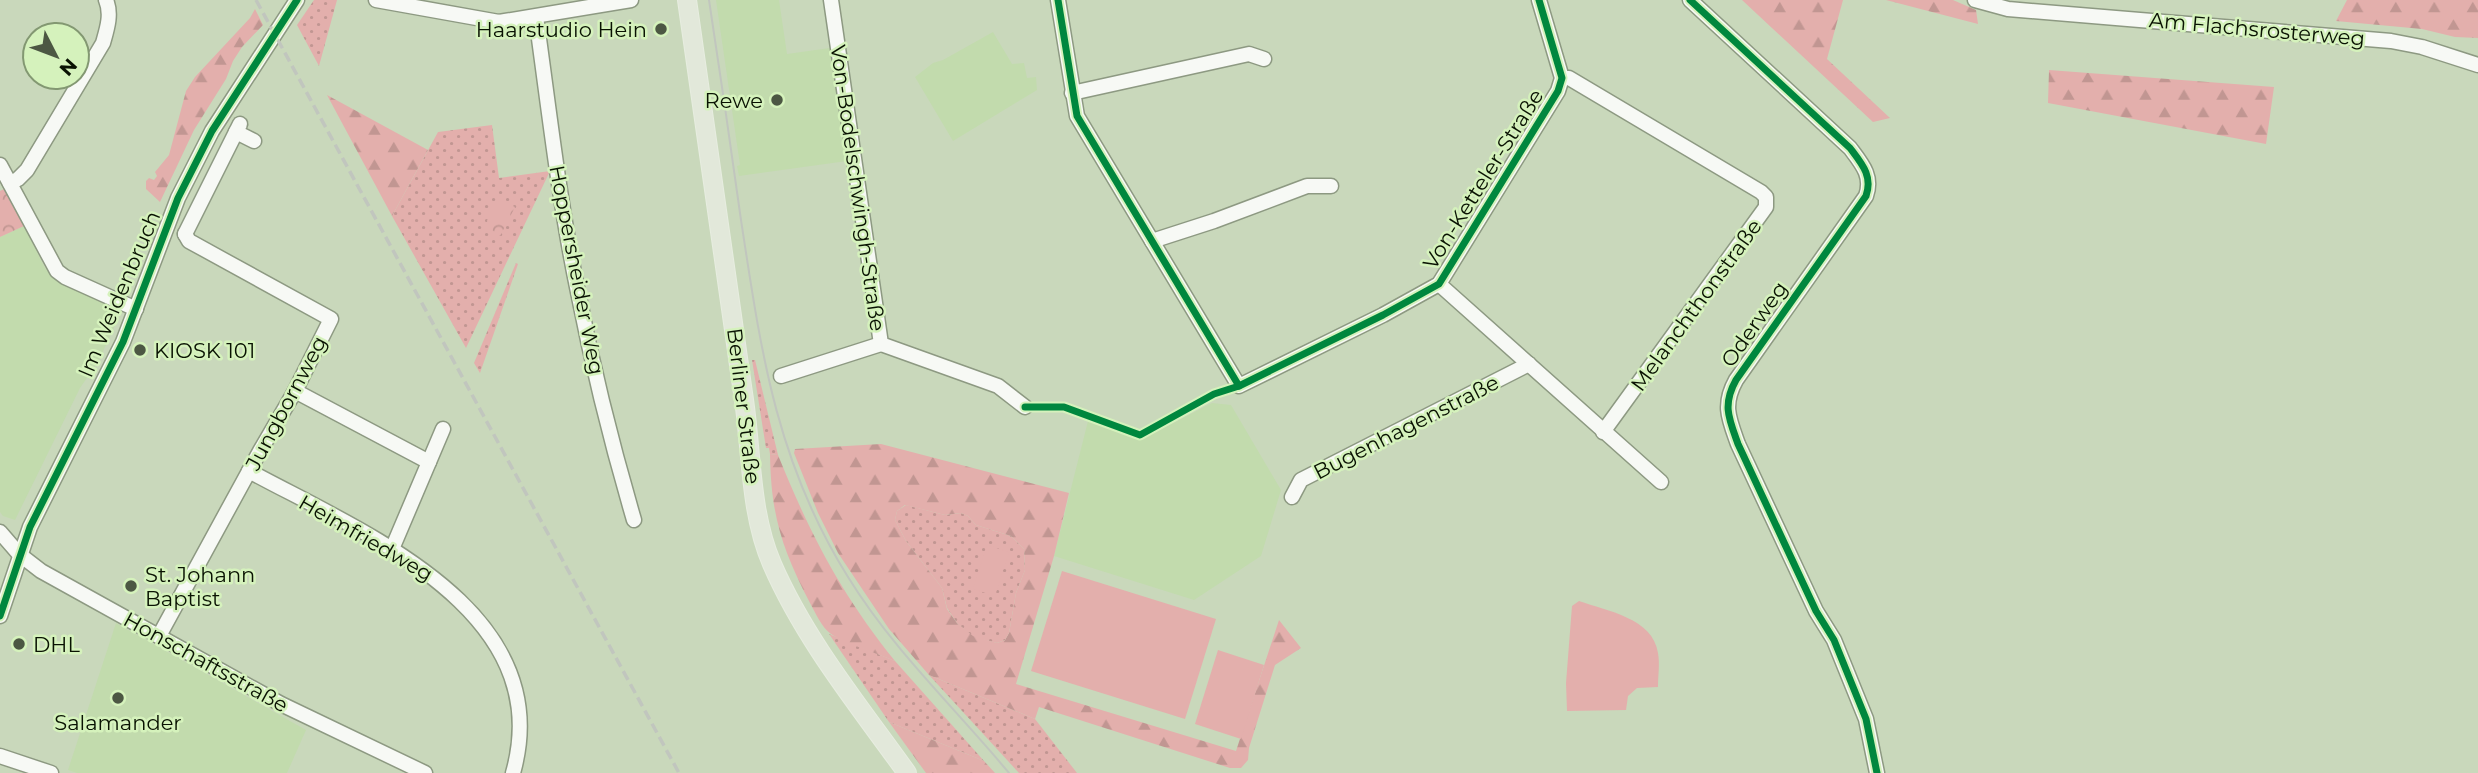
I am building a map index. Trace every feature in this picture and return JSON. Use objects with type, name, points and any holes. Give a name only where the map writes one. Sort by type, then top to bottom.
[{"type":"main road","name":"Berliner Straße","points":[[687,0],[745,403],[755,496],[765,544],[782,583],[815,643],[907,773]]},
{"type":"street","points":[[9,183],[27,170],[103,43],[109,23],[106,0]]},
{"type":"street","name":"Im Weidenbruch","points":[[0,616],[33,519],[122,342],[165,229],[212,131],[297,0]]},
{"type":"street","points":[[376,0],[499,22],[631,0]]},
{"type":"street","name":"Von-Bodelschwingh-Straße","points":[[831,0],[881,344],[998,386],[1025,407]]},
{"type":"street","name":"Von-Ketteler-Straße","points":[[1058,0],[1077,116],[1239,386],[1383,315],[1439,284],[1559,91],[1562,78],[1539,0]]},
{"type":"street","name":"Oderweg","points":[[1689,0],[1850,148],[1868,176],[1866,196],[1735,380],[1728,393],[1727,404],[1729,421],[1743,455],[1816,611],[1833,640],[1857,696],[1866,719],[1877,773]]},
{"type":"street","name":"Am Flachsrosterweg","points":[[1975,0],[2022,10],[2391,41],[2433,49],[2478,65]]},
{"type":"street","name":"Hoppersheider Weg","points":[[536,17],[577,290],[603,406],[634,520]]},
{"type":"street","points":[[1072,93],[1249,54],[1264,59]]},
{"type":"street","name":"Melanchthonstraße","points":[[1562,78],[1569,78],[1766,197],[1766,207],[1603,432]]},
{"type":"street","name":"Im Weidenbruch","points":[[165,229],[186,234],[238,128],[254,141]]},
{"type":"street","points":[[0,165],[57,271],[136,309]]},
{"type":"street","points":[[1152,241],[1307,186],[1331,186]]},
{"type":"street","name":"Jungbornweg","points":[[159,636],[295,391],[331,319],[189,242],[186,234]]},
{"type":"street","points":[[1439,284],[1661,482]]},
{"type":"street","points":[[781,376],[881,344]]},
{"type":"street","name":"Bugenhagenstraße","points":[[1292,497],[1301,480],[1529,364]]},
{"type":"street","points":[[295,391],[429,462]]},
{"type":"street","points":[[393,549],[443,429]]},
{"type":"street","name":"Heimfriedweg","points":[[249,471],[393,549],[443,584],[483,626],[509,672],[519,720],[519,743],[513,773]]},
{"type":"street","name":"Honschaftsstraße","points":[[0,532],[19,554],[41,571],[396,767],[425,773]]},
{"type":"street","points":[[0,756],[51,773]]},
{"type":"shaded area","points":[[716,0],[779,0],[787,54],[830,48],[847,161],[739,176],[737,166],[740,165]]},
{"type":"shaded area","points":[[993,32],[1012,64],[1024,63],[1027,78],[1036,77],[1037,90],[953,141],[915,77],[933,63]]},
{"type":"shaded area","points":[[24,226],[45,268],[52,276],[111,307],[118,319],[98,362],[80,388],[15,520],[3,516],[0,512],[0,237]]},
{"type":"shaded area","points":[[1212,403],[1231,405],[1281,490],[1261,556],[1194,600],[1054,556],[1088,421],[1144,438]]},
{"type":"shaded area","points":[[116,623],[306,730],[287,773],[77,773],[68,770]]},
{"type":"green space","points":[[314,0],[337,0],[319,66],[297,25]]},
{"type":"green space","points":[[1742,0],[1843,0],[1827,59],[1890,118],[1873,122]]},
{"type":"green space","points":[[1886,0],[1953,0],[1976,10],[1978,24]]},
{"type":"green space","points":[[2347,0],[2478,0],[2478,38],[2455,37],[2422,29],[2336,21]]},
{"type":"green space","points":[[255,9],[263,25],[233,61],[226,79],[194,130],[160,202],[146,189],[146,181],[149,178],[154,180],[157,176],[155,172],[169,155],[186,91],[195,77],[250,18]]},
{"type":"green space","points":[[2049,70],[2274,87],[2266,144],[2048,103]]},
{"type":"green space","points":[[327,95],[428,150],[392,216]]},
{"type":"green space","points":[[492,125],[499,178],[550,171],[466,348],[392,216],[438,132]]},
{"type":"green space","points":[[4,189],[24,226],[0,237],[0,191]]},
{"type":"green space","points":[[504,202],[515,207],[500,236],[489,228],[487,221],[493,205]]},
{"type":"green space","points":[[516,263],[518,264],[480,373],[474,363]]},
{"type":"green space","points":[[752,360],[755,360],[778,455],[770,454],[769,448],[766,448]]},
{"type":"green space","points":[[881,444],[1069,493],[1054,556],[1016,684],[1236,751],[1279,620],[1301,648],[1275,665],[1249,748],[1248,760],[1241,768],[1230,768],[1039,707],[1035,719],[929,675],[889,629],[838,553],[818,513],[794,453],[795,449]],"holes":[[[905,505],[945,515],[961,513],[968,516],[976,525],[1011,536],[1024,549],[1025,570],[1016,593],[1009,633],[1005,640],[997,643],[973,636],[957,623],[947,609],[942,588],[906,541],[895,520],[897,511]]]},
{"type":"green space","points":[[770,454],[778,455],[815,537],[858,612],[895,661],[837,637],[819,620],[792,566],[780,532],[773,496]]},
{"type":"green space","points":[[906,505],[945,515],[961,513],[976,525],[1011,536],[1024,549],[1025,570],[1016,593],[1009,633],[1005,640],[997,643],[973,637],[957,623],[947,608],[942,588],[906,541],[895,520],[897,511]]},
{"type":"green space","points":[[987,545],[1009,552],[995,596],[973,589]]},
{"type":"green space","points":[[1062,571],[1216,619],[1185,719],[1031,671]]},
{"type":"green space","points":[[1579,601],[1627,618],[1638,624],[1654,641],[1659,657],[1658,687],[1637,688],[1628,696],[1626,710],[1567,711],[1566,683],[1572,606]]},
{"type":"green space","points":[[829,634],[895,661],[984,761],[889,722]]},
{"type":"green space","points":[[1218,650],[1264,665],[1241,739],[1195,724]]},
{"type":"green space","points":[[929,675],[1035,719],[1077,773],[1019,773]]},
{"type":"green space","points":[[889,722],[984,761],[995,773],[926,773]]},
{"type":"tram line","points":[[709,0],[756,315],[775,405],[804,491],[824,534],[866,604],[904,654],[1009,773]]},
{"type":"railway","points":[[256,0],[679,773]]},
{"type":"cycle path","points":[[0,616],[30,527],[123,342],[178,198],[212,131],[297,0]]},
{"type":"cycle path","points":[[1058,0],[1077,116],[1239,386]]},
{"type":"cycle path","points":[[1025,407],[1064,407],[1140,435],[1214,394],[1239,386],[1383,315],[1439,284],[1558,91],[1562,78],[1539,0]]},
{"type":"cycle path","points":[[1690,0],[1850,148],[1867,176],[1866,196],[1736,380],[1729,397],[1728,412],[1738,444],[1816,611],[1834,640],[1866,719],[1877,773]]},
{"type":"place","name":"Haarstudio Hein","points":[[661,29]]},
{"type":"place","name":"Rewe","points":[[777,100]]},
{"type":"place","name":"KIOSK 101","points":[[140,350]]},
{"type":"place","name":"St. Johann Baptist","points":[[131,586]]},
{"type":"place","name":"DHL","points":[[19,644]]},
{"type":"place","name":"Salamander","points":[[118,698]]}]
